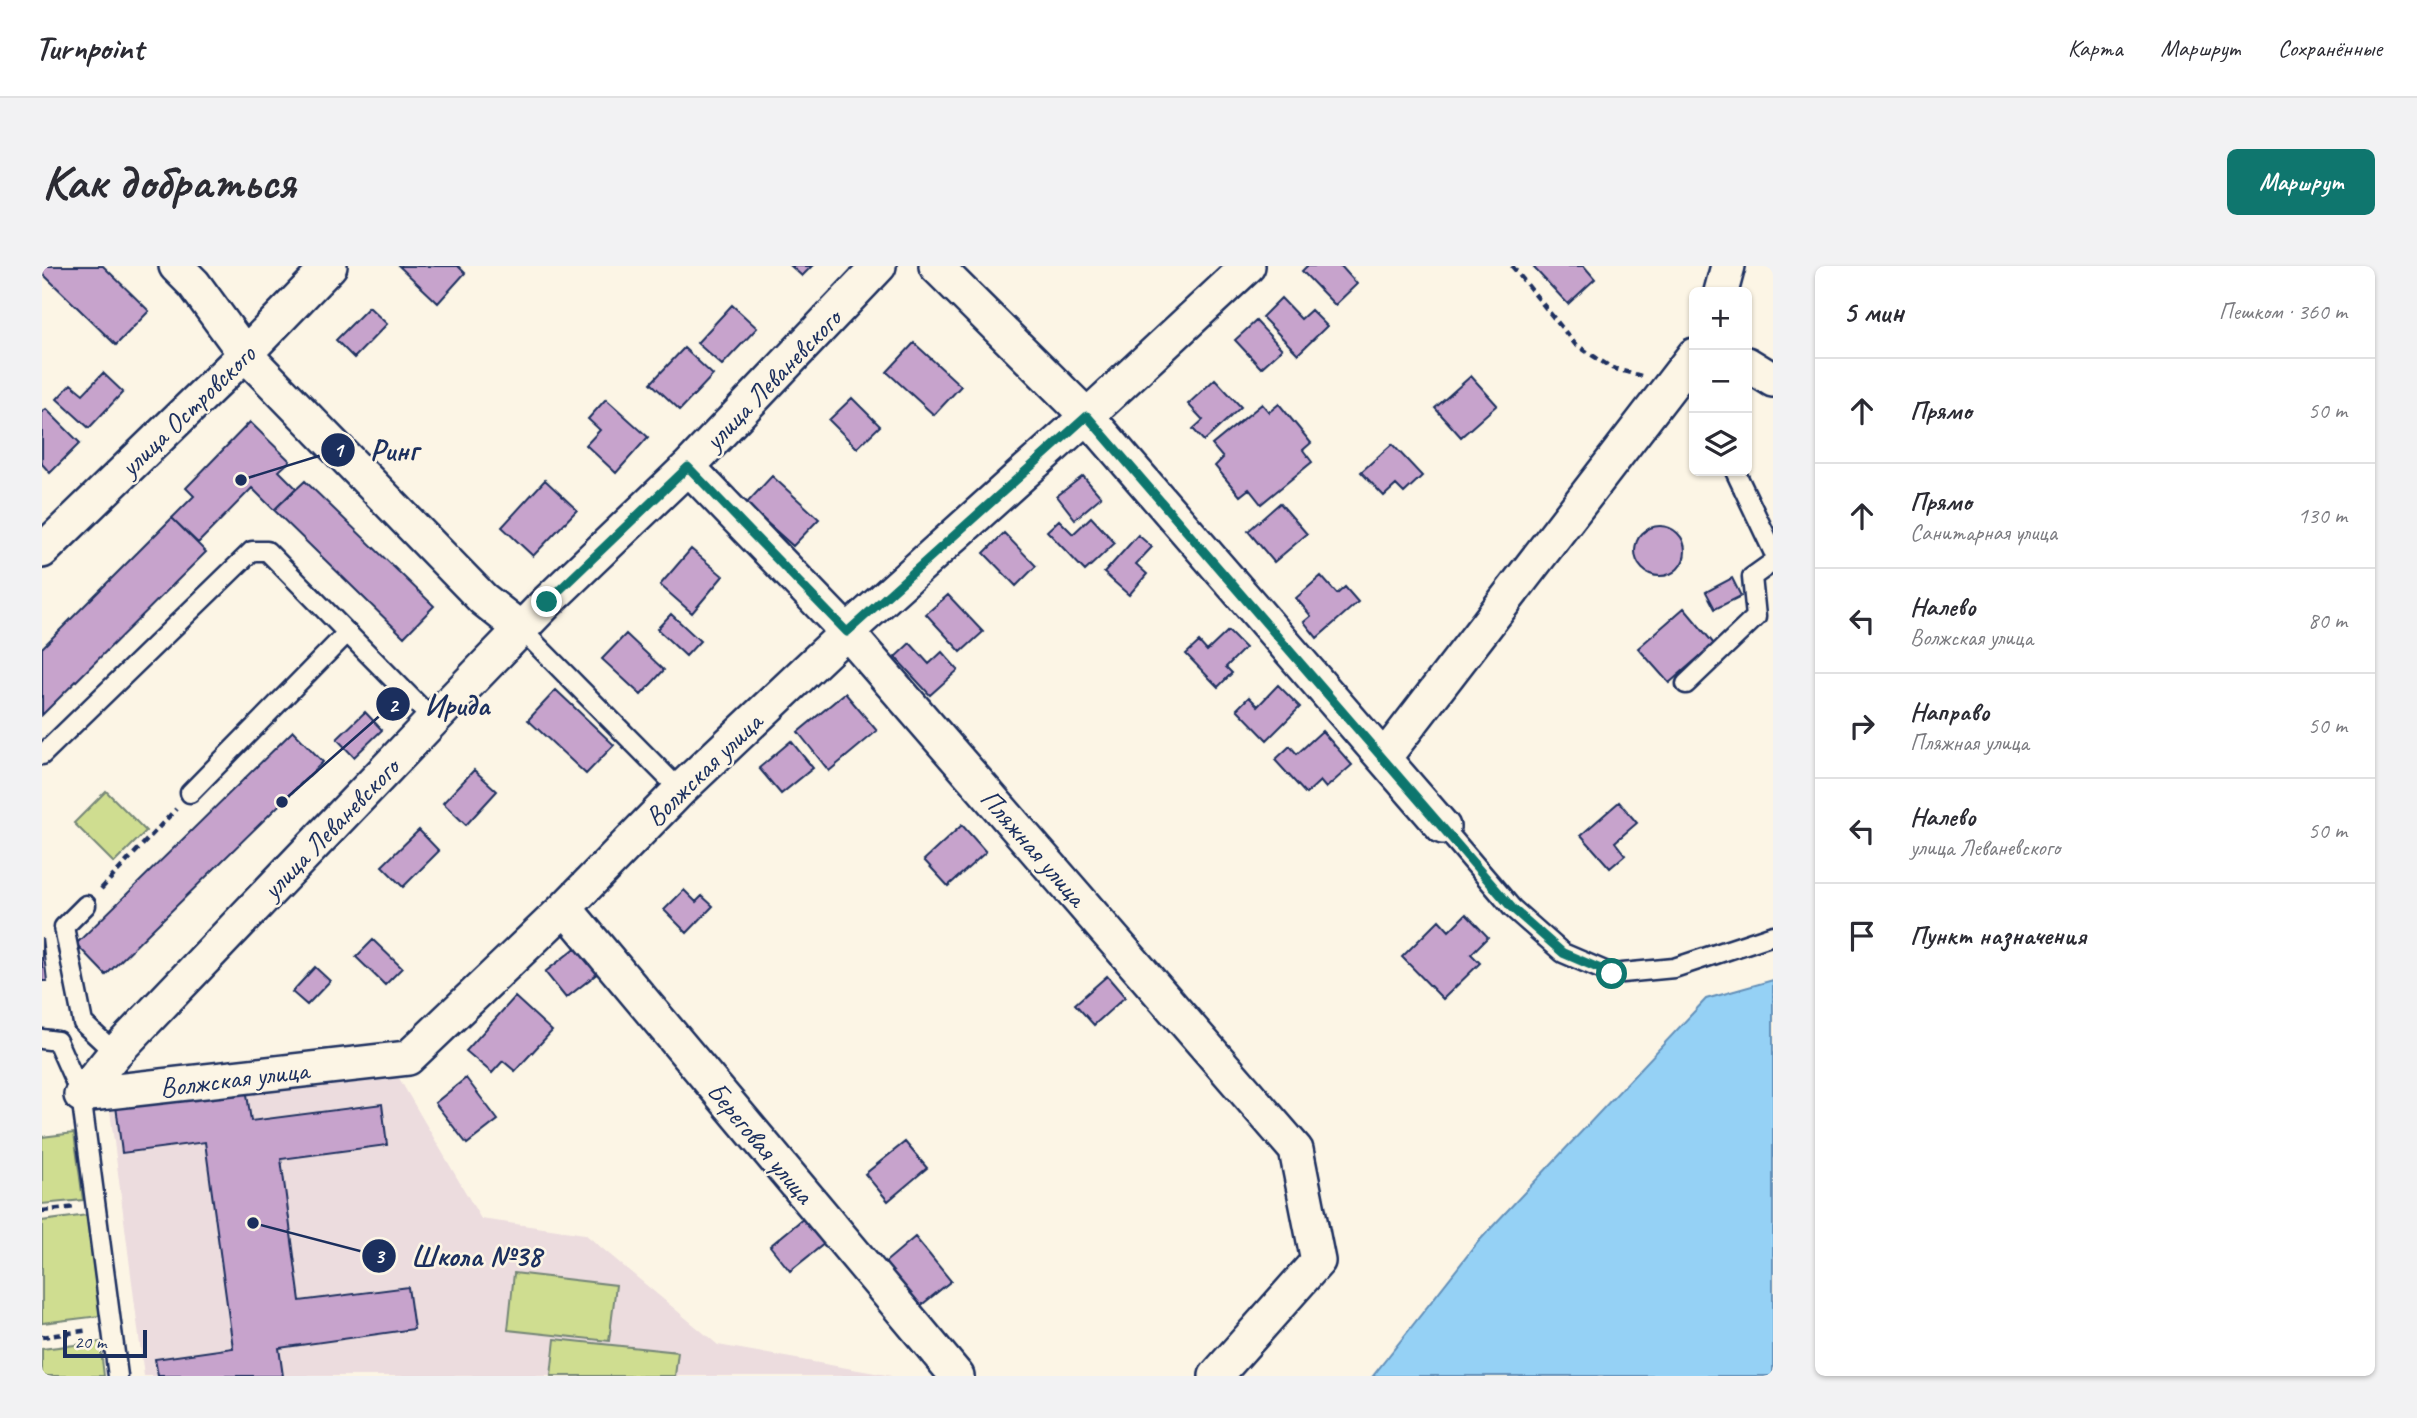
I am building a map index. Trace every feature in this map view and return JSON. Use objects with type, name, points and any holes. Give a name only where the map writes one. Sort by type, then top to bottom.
[{"type":"street","points":[[176,266],[194,284],[245,354],[483,599],[521,629]]},
{"type":"street","name":"улица Островского","points":[[42,551],[245,354],[330,266]]},
{"type":"street","name":"улица Леваневского","points":[[81,1095],[115,1053],[433,720],[521,629],[688,467],[879,266]]},
{"type":"street","points":[[936,266],[1087,416],[1443,827]]},
{"type":"street","name":"Волжская улица","points":[[81,1095],[408,1058],[565,908],[680,790],[847,632],[1087,416],[1248,266]]},
{"type":"street","points":[[1722,287],[1728,266]]},
{"type":"street","points":[[1752,367],[1773,380]]},
{"type":"street","points":[[1384,758],[1687,372]]},
{"type":"street","name":"Пляжная улица","points":[[688,467],[847,632],[1296,1150],[1318,1261],[1216,1376]]},
{"type":"street","name":"Береговая улица","points":[[565,908],[957,1376]]},
{"type":"lane","points":[[1737,476],[1773,551]]},
{"type":"lane","points":[[42,755],[251,551],[267,551],[433,720]]},
{"type":"lane","points":[[1686,684],[1756,617],[1752,577],[1773,562]]},
{"type":"lane","points":[[521,629],[680,790]]},
{"type":"lane","points":[[190,793],[347,633]]},
{"type":"lane","points":[[1443,827],[1512,908],[1563,953],[1612,974],[1674,968],[1773,935]]},
{"type":"lane","points":[[86,905],[64,926],[73,975],[83,1023],[115,1053]]},
{"type":"lane","points":[[42,1039],[57,1041],[81,1095],[118,1376]]},
{"type":"path","points":[[1511,266],[1575,344],[1612,368],[1687,372]]},
{"type":"path","points":[[86,905],[190,793]]},
{"type":"path","points":[[42,1211],[79,1206]]},
{"type":"path","points":[[42,1337],[94,1330]]},
{"type":"shaded area","points":[[392,1066],[481,1219],[585,1234],[718,1345],[892,1376],[144,1376],[108,1095]]},
{"type":"green space","points":[[106,791],[146,831],[114,863],[74,823]]},
{"type":"green space","points":[[74,1133],[83,1200],[42,1204],[42,1137]]},
{"type":"green space","points":[[87,1215],[100,1316],[42,1323],[42,1221]]},
{"type":"green space","points":[[514,1273],[616,1285],[609,1341],[508,1330]]},
{"type":"green space","points":[[555,1339],[678,1352],[675,1376],[551,1376]]},
{"type":"green space","points":[[100,1342],[104,1376],[42,1376],[42,1349]]},
{"type":"water","points":[[1773,980],[1773,1376],[1373,1376],[1478,1242],[1706,999]]},
{"type":"building","points":[[42,266],[103,266],[149,311],[116,345],[42,273]]},
{"type":"building","points":[[399,266],[458,266],[465,273],[438,303]]},
{"type":"building","points":[[791,266],[812,266],[802,276]]},
{"type":"building","points":[[1307,266],[1341,266],[1357,284],[1335,305],[1302,271]]},
{"type":"building","points":[[1584,266],[1595,279],[1568,304],[1534,268]]},
{"type":"building","points":[[1281,298],[1301,319],[1311,310],[1327,326],[1298,354],[1262,317]]},
{"type":"building","points":[[732,305],[757,328],[722,365],[697,343]]},
{"type":"building","points":[[369,307],[387,324],[354,358],[336,340]]},
{"type":"building","points":[[1256,321],[1282,349],[1261,368],[1235,340]]},
{"type":"building","points":[[914,343],[961,386],[934,415],[887,372]]},
{"type":"building","points":[[684,348],[713,375],[680,410],[651,383]]},
{"type":"building","points":[[103,373],[123,392],[89,428],[57,399],[71,384],[83,394]]},
{"type":"building","points":[[1471,376],[1497,405],[1461,437],[1435,408]]},
{"type":"building","points":[[1215,379],[1241,407],[1204,441],[1193,429],[1203,420],[1188,404]]},
{"type":"building","points":[[852,398],[880,426],[857,448],[829,420]]},
{"type":"building","points":[[606,399],[648,437],[616,473],[586,445],[600,430],[588,419]]},
{"type":"building","points":[[1262,404],[1269,412],[1279,404],[1311,443],[1303,450],[1312,462],[1261,504],[1249,489],[1240,496],[1215,466],[1223,458],[1212,445]]},
{"type":"building","points":[[46,409],[80,443],[50,473],[42,464],[42,412]]},
{"type":"building","points":[[250,422],[290,461],[279,471],[296,488],[274,510],[252,488],[198,543],[172,518],[194,496],[186,488]]},
{"type":"building","points":[[1392,444],[1422,476],[1404,493],[1396,485],[1384,496],[1361,472]]},
{"type":"building","points":[[772,476],[819,519],[793,546],[746,504]]},
{"type":"building","points":[[1083,476],[1101,497],[1075,519],[1057,496]]},
{"type":"building","points":[[545,480],[577,510],[533,556],[502,527]]},
{"type":"building","points":[[305,481],[434,606],[404,637],[274,510]]},
{"type":"building","points":[[1280,503],[1307,534],[1274,562],[1248,531]]},
{"type":"building","points":[[1091,517],[1115,543],[1085,571],[1047,531],[1059,520],[1073,534]]},
{"type":"building","points":[[172,518],[206,552],[42,715],[42,648]]},
{"type":"building","points":[[1660,526],[1677,534],[1685,551],[1677,568],[1660,576],[1643,568],[1635,551],[1643,534]]},
{"type":"building","points":[[1004,533],[1036,566],[1016,586],[984,553]]},
{"type":"building","points":[[1138,535],[1152,547],[1136,564],[1147,574],[1129,595],[1104,573]]},
{"type":"building","points":[[691,549],[723,576],[692,613],[660,585]]},
{"type":"building","points":[[1321,576],[1337,594],[1345,587],[1358,602],[1317,638],[1304,622],[1311,616],[1296,598]]},
{"type":"building","points":[[1732,578],[1741,596],[1715,609],[1706,592]]},
{"type":"building","points":[[948,595],[983,632],[961,652],[926,614]]},
{"type":"building","points":[[1684,608],[1714,644],[1669,683],[1638,648]]},
{"type":"building","points":[[671,614],[700,641],[686,656],[657,629]]},
{"type":"building","points":[[1228,631],[1245,648],[1226,667],[1232,673],[1218,687],[1186,654],[1199,642],[1207,651]]},
{"type":"building","points":[[626,634],[664,670],[641,695],[602,659]]},
{"type":"building","points":[[910,643],[929,664],[942,652],[958,670],[930,695],[895,657]]},
{"type":"building","points":[[1278,685],[1300,707],[1267,740],[1237,709],[1249,697],[1258,706]]},
{"type":"building","points":[[556,690],[614,745],[586,774],[528,720]]},
{"type":"building","points":[[845,693],[877,731],[829,771],[798,732]]},
{"type":"building","points":[[365,712],[382,730],[354,757],[337,739]]},
{"type":"building","points":[[293,731],[323,762],[106,975],[76,944]]},
{"type":"building","points":[[1322,731],[1352,765],[1326,788],[1320,781],[1306,794],[1275,760],[1290,746],[1297,754]]},
{"type":"building","points":[[791,741],[813,768],[781,794],[759,768]]},
{"type":"building","points":[[474,770],[497,791],[466,825],[443,803]]},
{"type":"building","points":[[1619,802],[1637,823],[1615,842],[1625,855],[1610,868],[1581,835]]},
{"type":"building","points":[[962,825],[986,852],[948,886],[924,860]]},
{"type":"building","points":[[419,830],[439,851],[403,887],[382,866]]},
{"type":"building","points":[[684,890],[696,902],[702,896],[713,906],[687,933],[664,910]]},
{"type":"building","points":[[1466,914],[1488,937],[1471,954],[1480,963],[1443,999],[1402,957],[1439,920],[1449,931]]},
{"type":"building","points":[[42,937],[47,981],[42,981]]},
{"type":"building","points":[[373,940],[402,968],[385,985],[356,957]]},
{"type":"building","points":[[582,943],[603,969],[566,998],[545,972]]},
{"type":"building","points":[[315,967],[330,981],[307,1005],[292,992]]},
{"type":"building","points":[[1107,976],[1125,997],[1094,1025],[1075,1004]]},
{"type":"building","points":[[515,997],[552,1031],[515,1071],[503,1061],[492,1073],[466,1051]]},
{"type":"building","points":[[466,1078],[498,1120],[467,1144],[435,1103]]},
{"type":"building","points":[[245,1081],[251,1121],[382,1104],[387,1145],[281,1159],[300,1301],[408,1287],[414,1329],[279,1348],[283,1376],[158,1376],[155,1359],[233,1348],[205,1142],[122,1153],[115,1098]]},
{"type":"building","points":[[905,1142],[927,1168],[888,1201],[865,1174]]},
{"type":"building","points":[[804,1218],[825,1243],[790,1271],[770,1246]]},
{"type":"building","points":[[915,1237],[951,1281],[919,1307],[883,1264]]},
{"type":"place","name":"Ринг","points":[[241,480]]},
{"type":"place","name":"Ирида","points":[[282,802]]},
{"type":"place","name":"Школа №38","points":[[253,1223]]},
{"type":"route","points":[[547,602],[688,467],[847,632],[1087,416],[1512,908],[1563,953],[1612,974]]}]
